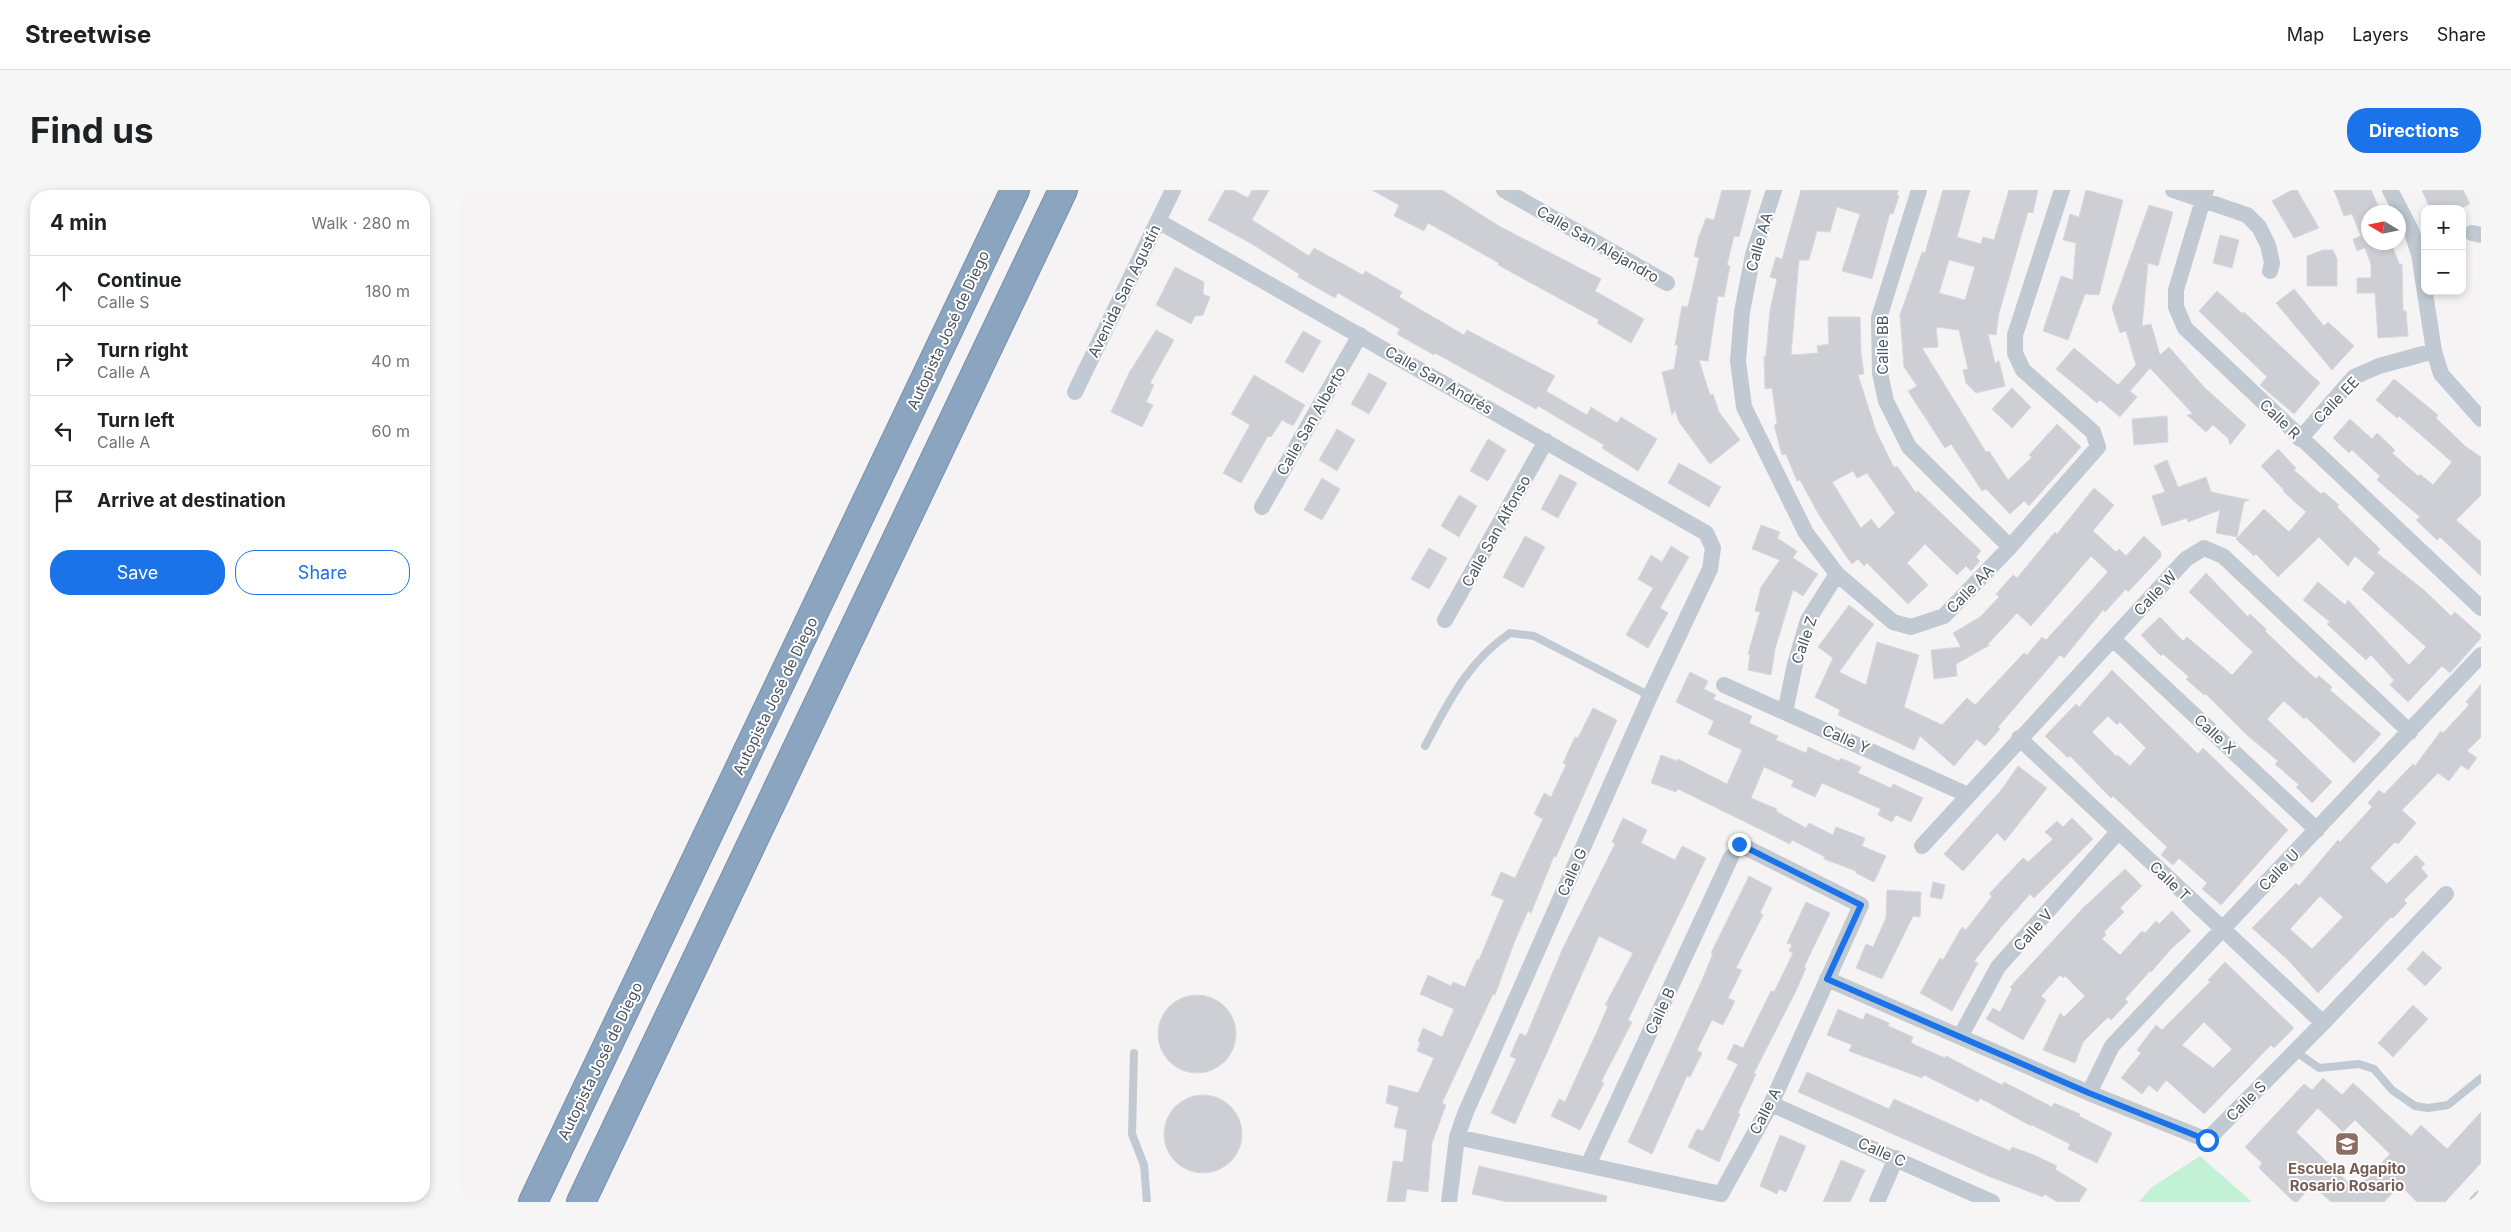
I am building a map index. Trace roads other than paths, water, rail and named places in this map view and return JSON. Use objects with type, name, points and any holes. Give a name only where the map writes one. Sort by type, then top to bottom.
[{"type":"highway","name":"Autopista José de Diego","points":[[534,1202],[1015,190]]},
{"type":"highway","points":[[581,1202],[1063,190]]},
{"type":"street","name":"Avenida San Agustín","points":[[1075,392],[1173,190]]},
{"type":"street","name":"Calle San Alejandro","points":[[1504,190],[1667,283]]},
{"type":"street","name":"Calle AA","points":[[1774,190],[1753,255],[1742,312],[1738,361],[1744,407],[1788,501],[1806,533],[1837,574],[1893,622],[1911,627],[1944,616],[2010,547],[2098,447],[2093,432],[2023,370],[2016,353],[2015,335],[2062,190]]},
{"type":"street","name":"Calle BB","points":[[1919,190],[1879,318],[1880,373],[1886,401],[1909,447],[2010,547]]},
{"type":"street","points":[[2173,190],[2204,195],[2247,215],[2259,227],[2268,245],[2272,263],[2270,271]]},
{"type":"street","points":[[2390,190],[2411,230],[2419,254],[2434,351],[2441,374],[2481,419]]},
{"type":"street","name":"Calle R","points":[[2204,195],[2176,290],[2178,313],[2189,333],[2481,608]]},
{"type":"street","name":"Calle San Andrés","points":[[1158,221],[1706,533],[1713,548]]},
{"type":"street","name":"Calle San Alberto","points":[[1262,508],[1360,335]]},
{"type":"street","name":"Calle EE","points":[[2300,439],[2354,377],[2379,366],[2434,351]]},
{"type":"street","name":"Calle San Alfonso","points":[[1445,620],[1546,441]]},
{"type":"street","name":"Calle G","points":[[1449,1202],[1457,1137],[1465,1114],[1650,696],[1710,569],[1713,548]]},
{"type":"street","name":"Calle W","points":[[1922,846],[2019,738],[2186,560],[2204,548],[2223,556],[2410,732]]},
{"type":"street","name":"Calle Z","points":[[1785,712],[1795,664],[1808,620],[1837,574]]},
{"type":"street","name":"Calle X","points":[[2113,639],[2317,830]]},
{"type":"street","name":"Calle U","points":[[2089,1093],[2112,1046],[2481,655]]},
{"type":"street","name":"Calle Y","points":[[1724,685],[1968,795]]},
{"type":"street","name":"Calle T","points":[[2019,738],[2323,1023]]},
{"type":"street","name":"Calle V","points":[[1960,1037],[1998,967],[2118,832]]},
{"type":"street","name":"Calle A","points":[[1457,1137],[1721,1194],[1771,1104],[1861,905],[1735,851]]},
{"type":"street","name":"Calle B","points":[[1588,1165],[1735,851]]},
{"type":"street","name":"Calle S","points":[[1827,979],[2089,1093],[2207,1140],[2323,1023],[2446,894]]},
{"type":"street","name":"Calle C","points":[[1771,1104],[1992,1202]]},
{"type":"street","points":[[1877,1202],[1896,1158]]},
{"type":"street","points":[[2477,1202],[2481,1198]]},
{"type":"lane","points":[[1425,746],[1459,683],[1490,646],[1510,633],[1534,636],[1650,696]]},
{"type":"lane","points":[[2295,1051],[2319,1068],[2359,1064],[2374,1069],[2392,1090],[2415,1106],[2428,1108],[2448,1105],[2481,1078]]},
{"type":"lane","points":[[1134,1053],[1132,1134],[1144,1165],[1147,1202]]},
{"type":"place","name":"Escuela Agapito Rosario Rosario","points":[[2347,1144]]}]
